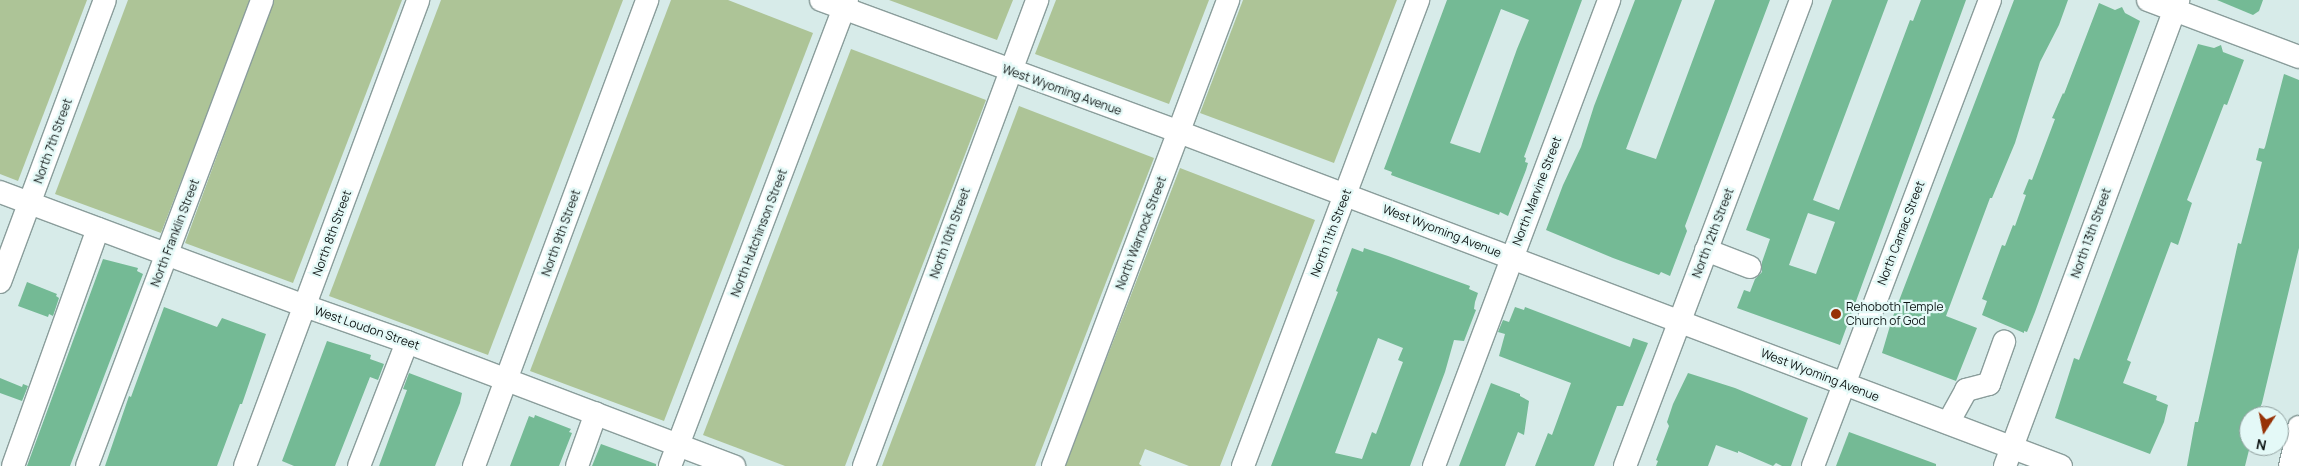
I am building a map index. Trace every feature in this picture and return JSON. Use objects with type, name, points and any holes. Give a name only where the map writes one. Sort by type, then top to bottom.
[{"type":"street","name":"North 7th Street","points":[[0,282],[105,0]]},
{"type":"street","name":"North Franklin Street","points":[[86,466],[262,0]]},
{"type":"street","name":"North 8th Street","points":[[244,466],[418,0]]},
{"type":"street","name":"North 9th Street","points":[[474,466],[647,0]]},
{"type":"street","name":"West Wyoming Avenue","points":[[821,0],[845,4],[1010,71],[1179,132],[1948,423],[2008,457],[2061,466]]},
{"type":"street","name":"North 10th Street","points":[[864,466],[1037,0]]},
{"type":"street","name":"North Warnock Street","points":[[1053,466],[1228,0]]},
{"type":"street","name":"North 11th Street","points":[[1243,466],[1418,0]]},
{"type":"street","name":"North Marvine Street","points":[[1434,466],[1609,0]]},
{"type":"street","name":"North 12th Street","points":[[1624,466],[1801,0]]},
{"type":"street","name":"North Camac Street","points":[[1813,466],[1990,0]]},
{"type":"street","points":[[2148,0],[2176,5],[2299,57]]},
{"type":"street","name":"North Hutchinson Street","points":[[670,466],[845,4]]},
{"type":"street","name":"North 13th Street","points":[[2008,457],[2176,5]]},
{"type":"street","name":"West Loudon Street","points":[[0,192],[166,255],[407,342],[734,466]]},
{"type":"street","points":[[13,466],[98,229]]},
{"type":"street","points":[[1706,250],[1750,268]]},
{"type":"street","points":[[359,466],[407,342]]},
{"type":"street","points":[[1948,423],[1966,390],[1989,384],[2004,342]]},
{"type":"street","points":[[577,466],[596,413]]},
{"type":"street","points":[[2290,466],[2299,427]]},
{"type":"green space","points":[[0,0],[87,0],[18,181],[0,174]]},
{"type":"green space","points":[[128,0],[251,0],[161,233],[55,194]]},
{"type":"green space","points":[[274,0],[402,0],[293,283],[185,243]]},
{"type":"green space","points":[[441,0],[623,0],[488,355],[329,296]]},
{"type":"green space","points":[[671,0],[728,0],[813,33],[664,421],[530,371]]},
{"type":"green space","points":[[889,0],[1013,0],[997,40]]},
{"type":"green space","points":[[1056,0],[1209,0],[1169,104],[1035,54]]},
{"type":"green space","points":[[1243,0],[1397,0],[1334,163],[1200,113]]},
{"type":"green space","points":[[851,49],[986,100],[845,466],[785,466],[703,435]]},
{"type":"green space","points":[[1019,106],[1154,158],[1035,466],[882,466]]},
{"type":"green space","points":[[1180,168],[1315,220],[1220,466],[1189,466],[1145,449],[1139,464],[1142,466],[1065,466]]},
{"type":"building","points":[[1447,0],[1582,0],[1524,157],[1526,158],[1525,162],[1528,163],[1508,216],[1500,212],[1499,215],[1391,175],[1392,172],[1384,169]],"holes":[[[1501,9],[1529,20],[1480,153],[1450,143]]]},
{"type":"building","points":[[1635,0],[1682,0],[1626,149],[1656,159],[1715,0],[1770,0],[1685,226],[1687,231],[1670,276],[1661,272],[1659,275],[1613,258],[1546,230],[1563,185],[1581,147],[1594,106]]},
{"type":"building","points":[[1832,0],[1888,0],[1813,200],[1839,210],[1910,20],[1913,21],[1921,0],[1966,0],[1840,345],[1737,308],[1744,290],[1750,292],[1755,279],[1762,272],[1762,262],[1770,239],[1746,230]],"holes":[[[1808,213],[1835,222],[1816,274],[1789,265]]]},
{"type":"building","points":[[2014,0],[2068,0],[2059,25],[2040,62],[2015,143],[1992,198],[1990,198],[1946,316],[1977,328],[1956,381],[1882,353],[1892,319]]},
{"type":"building","points":[[2217,0],[2263,0],[2259,11],[2253,15]]},
{"type":"building","points":[[2099,3],[2115,10],[2122,7],[2125,13],[2140,21],[2035,312],[2027,332],[2024,331],[2024,333],[1982,315],[1987,301],[1982,299],[2002,245],[2005,246],[2013,225],[2015,226],[2026,195],[2023,194],[2029,179],[2032,180],[2055,119],[2052,118],[2064,94]]},
{"type":"building","points":[[2198,44],[2214,48],[2221,45],[2223,52],[2244,60],[2227,105],[2224,104],[2187,200],[2192,203],[2178,245],[2171,242],[2127,360],[2131,362],[2123,383],[2157,396],[2156,400],[2168,405],[2164,422],[2150,454],[2055,418],[2074,358],[2079,360]]},
{"type":"building","points":[[2284,74],[2299,80],[2299,248],[2262,403],[2261,406],[2239,406],[2239,456],[2248,456],[2245,466],[2187,466],[2195,422],[2198,422],[2238,243],[2241,244],[2262,162],[2256,160],[2259,148],[2264,149]]},
{"type":"building","points":[[1352,248],[1363,252],[1364,248],[1470,286],[1469,289],[1478,293],[1474,309],[1476,310],[1464,341],[1454,340],[1445,372],[1410,466],[1271,466],[1338,292],[1336,291]],"holes":[[[1378,338],[1403,348],[1398,360],[1403,362],[1376,434],[1372,432],[1362,459],[1335,453]]]},
{"type":"building","points":[[103,259],[138,268],[137,271],[143,274],[70,466],[27,466]]},
{"type":"building","points":[[27,282],[57,294],[56,296],[59,298],[53,316],[49,314],[48,317],[18,306]]},
{"type":"building","points":[[164,307],[217,327],[222,318],[266,334],[242,404],[240,404],[217,466],[105,466],[129,396],[131,397]]},
{"type":"building","points":[[1515,307],[1524,310],[1525,307],[1630,347],[1633,338],[1648,343],[1623,406],[1617,406],[1594,466],[1535,466],[1548,433],[1552,435],[1571,383],[1499,356],[1505,334],[1498,332],[1503,320],[1509,322]]},
{"type":"building","points":[[327,341],[371,355],[370,359],[384,364],[378,380],[370,377],[335,466],[294,466],[282,461]]},
{"type":"building","points":[[409,373],[462,393],[460,403],[435,466],[379,466],[407,390],[403,389]]},
{"type":"building","points":[[1688,373],[1735,388],[1808,418],[1791,466],[1782,466],[1776,463],[1773,466],[1738,451],[1738,453],[1716,445],[1708,466],[1656,466],[1658,461],[1656,460],[1669,426],[1667,422],[1673,404]]},
{"type":"building","points":[[0,378],[22,387],[23,384],[28,386],[22,401],[0,393]]},
{"type":"building","points":[[1491,383],[1520,394],[1520,396],[1529,401],[1524,435],[1518,432],[1505,466],[1459,466]]},
{"type":"building","points":[[535,415],[571,429],[569,432],[572,433],[559,466],[510,466],[529,416],[534,418]]},
{"type":"building","points":[[1849,432],[1936,464],[1936,466],[1836,466]]},
{"type":"building","points":[[601,444],[656,464],[656,466],[592,466]]},
{"type":"place","name":"Rehoboth Temple Church of God","points":[[1836,314]]}]
